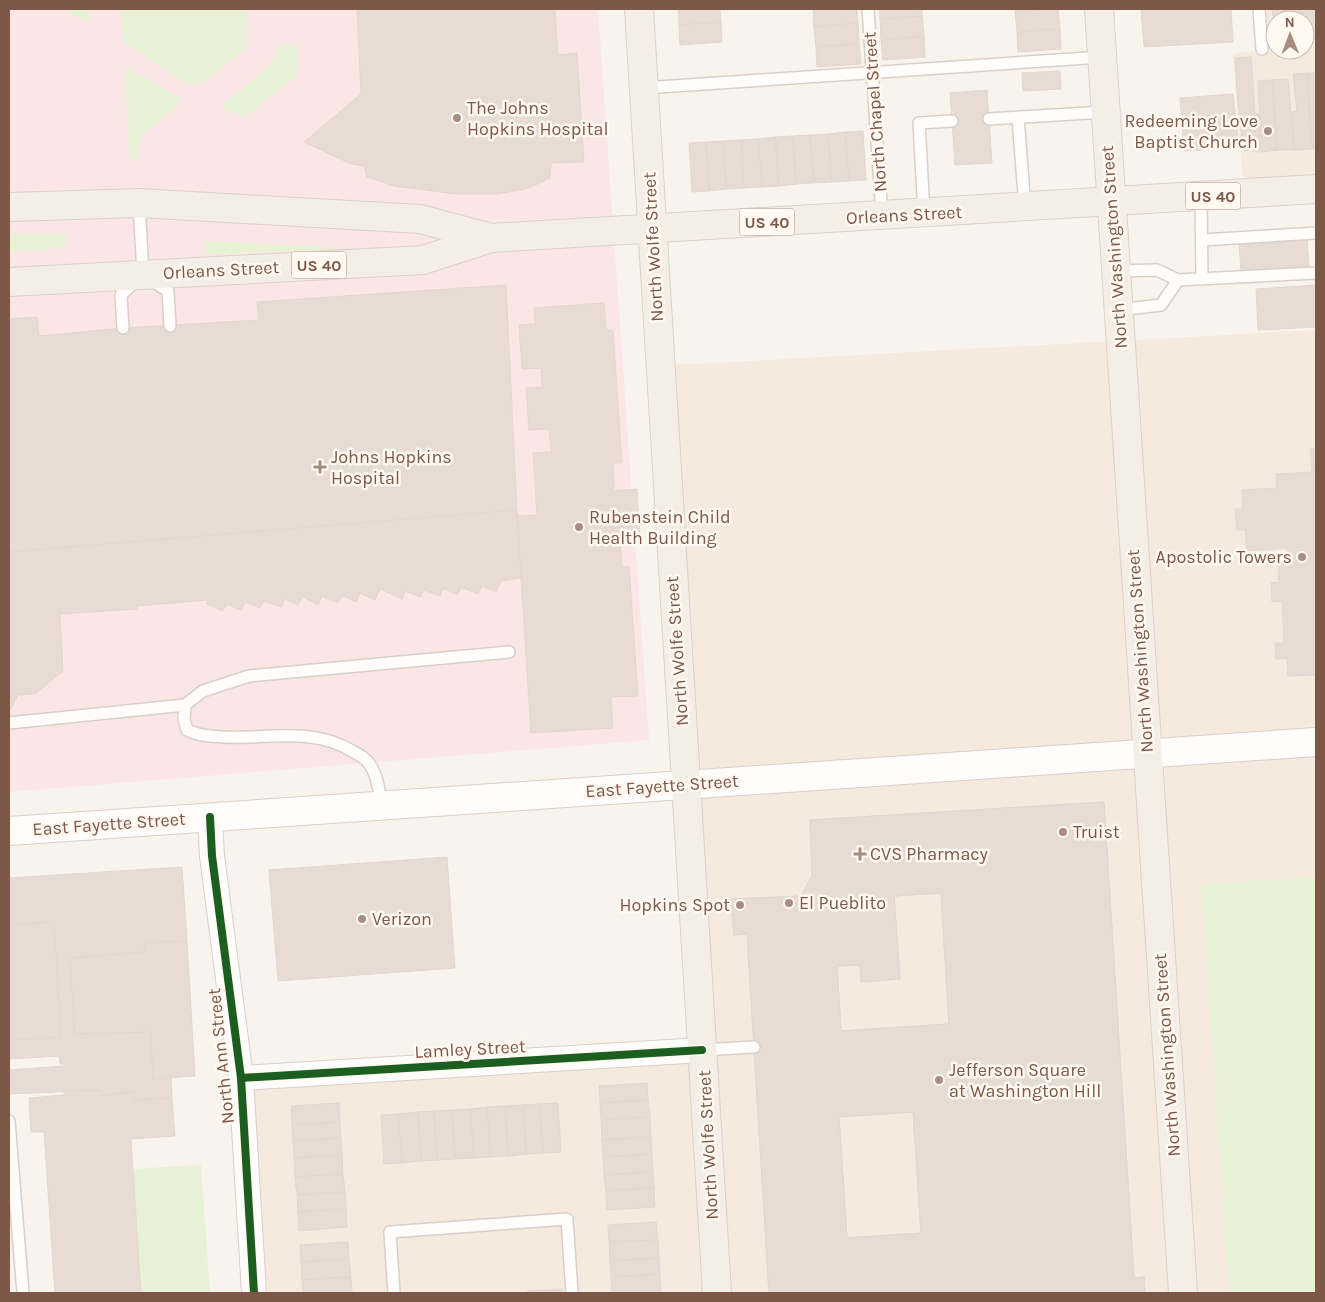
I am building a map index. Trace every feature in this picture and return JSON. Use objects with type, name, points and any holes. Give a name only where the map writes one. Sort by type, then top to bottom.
[{"type":"main road","name":"North Wolfe Street","points":[[639,9],[716,1293]]},
{"type":"main road","name":"North Washington Street","points":[[1099,9],[1110,203],[1183,1293]]},
{"type":"main road","name":"Orleans Street","points":[[9,282],[423,260],[491,238],[1110,203],[1316,189]]},
{"type":"main road","name":"Orleans Street","points":[[9,207],[139,203],[420,219],[491,238]]},
{"type":"main road","name":"East Fayette Street","points":[[9,831],[1316,742]]},
{"type":"street","name":"North Ann Street","points":[[210,817],[212,856],[241,1078],[254,1293]]},
{"type":"street","name":"Lamley Street","points":[[241,1078],[702,1050]]},
{"type":"lane","name":"North Chapel Street","points":[[868,9],[882,216]]},
{"type":"lane","points":[[1260,9],[1262,49]]},
{"type":"lane","points":[[644,88],[1102,57]]},
{"type":"lane","points":[[989,119],[1105,112]]},
{"type":"lane","points":[[1018,118],[1025,208]]},
{"type":"lane","points":[[924,214],[919,123],[952,122]]},
{"type":"lane","points":[[1201,197],[1202,278]]},
{"type":"lane","points":[[139,203],[144,274]]},
{"type":"lane","points":[[1202,240],[1316,233]]},
{"type":"lane","points":[[1115,271],[1157,270],[1178,280],[1316,272]]},
{"type":"lane","points":[[144,274],[168,291],[170,326]]},
{"type":"lane","points":[[123,328],[122,295],[144,274]]},
{"type":"lane","points":[[1118,310],[1161,305],[1178,280]]},
{"type":"lane","points":[[9,723],[185,705],[203,691],[249,676],[509,652]]},
{"type":"lane","points":[[185,705],[184,719],[187,730],[197,735],[244,738],[306,736],[331,740],[349,749],[370,765],[376,777],[382,805]]},
{"type":"lane","points":[[702,1050],[754,1047]]},
{"type":"lane","points":[[9,1121],[23,1293]]},
{"type":"lane","points":[[394,1293],[390,1232],[567,1218],[572,1293]]},
{"type":"shaded area","name":"Johns Hopkins Hospital","points":[[9,9],[598,9],[649,740],[9,792]]},
{"type":"shaded area","points":[[1264,9],[1316,9],[1316,188],[1244,194],[1233,54],[1265,49],[1265,60],[1315,60],[1315,10],[1265,10],[1265,22]]},
{"type":"shaded area","points":[[1316,330],[1316,1293],[257,1293],[243,1078],[703,1048],[657,366]]},
{"type":"green space","points":[[64,9],[89,9],[90,19],[86,22]]},
{"type":"green space","points":[[121,9],[247,9],[246,48],[204,82],[186,83],[124,42]]},
{"type":"green space","points":[[281,45],[297,45],[298,69],[296,76],[250,113],[241,116],[224,108],[224,103],[269,67]]},
{"type":"green space","points":[[127,68],[179,97],[180,101],[168,115],[145,133],[140,140],[138,160],[130,161],[124,71]]},
{"type":"green space","points":[[9,233],[66,234],[65,248],[9,252]]},
{"type":"green space","points":[[204,241],[351,248],[206,255]]},
{"type":"green space","points":[[1316,877],[1316,1293],[1229,1293],[1201,884]]},
{"type":"green space","points":[[201,1165],[210,1293],[141,1293],[133,1169]]},
{"type":"building","name":"The Johns Hopkins Hospital","points":[[357,9],[555,9],[558,55],[577,53],[584,162],[551,163],[550,178],[529,188],[498,194],[456,194],[394,186],[367,177],[364,166],[351,164],[304,142],[361,94]]},
{"type":"building","points":[[678,9],[720,9],[721,22],[679,25]]},
{"type":"building","points":[[813,9],[857,9],[858,23],[814,27]]},
{"type":"building","points":[[879,9],[922,9],[922,16],[880,19]]},
{"type":"building","points":[[1015,9],[1058,9],[1015,12]]},
{"type":"building","points":[[1058,9],[1060,29],[1017,32],[1015,12]]},
{"type":"building","points":[[1141,9],[1231,9],[1233,42],[1144,47]]},
{"type":"building","points":[[1316,9],[1316,39],[1315,10],[1272,10]]},
{"type":"building","points":[[922,16],[924,36],[881,40],[880,19]]},
{"type":"building","points":[[721,22],[722,42],[680,45],[679,25]]},
{"type":"building","points":[[858,23],[859,44],[816,47],[814,27]]},
{"type":"building","points":[[1060,29],[1061,49],[1018,52],[1017,32]]},
{"type":"building","points":[[924,36],[925,57],[883,60],[881,40]]},
{"type":"building","points":[[859,44],[861,64],[817,67],[816,47]]},
{"type":"building","points":[[1251,57],[1255,114],[1258,113],[1261,152],[1243,150],[1235,58]]},
{"type":"building","points":[[1060,71],[1061,89],[1023,91],[1022,73]]},
{"type":"building","points":[[1307,73],[1316,73],[1316,148],[1312,149]]},
{"type":"building","points":[[1307,73],[1312,149],[1294,150],[1292,112],[1297,111],[1293,74]]},
{"type":"building","points":[[1288,79],[1294,150],[1277,150],[1272,80]]},
{"type":"building","points":[[1272,80],[1277,150],[1261,152],[1258,81]]},
{"type":"building","points":[[987,90],[992,163],[955,165],[950,93]]},
{"type":"building","points":[[1233,94],[1239,148],[1184,151],[1180,98]]},
{"type":"building","points":[[863,131],[866,180],[849,181],[845,132]]},
{"type":"building","points":[[845,132],[849,181],[831,182],[828,134]]},
{"type":"building","points":[[828,134],[831,182],[814,183],[810,135]]},
{"type":"building","points":[[810,135],[814,183],[796,184],[793,136]]},
{"type":"building","points":[[793,136],[796,184],[779,186],[775,137]]},
{"type":"building","points":[[775,137],[779,186],[762,187],[758,139]]},
{"type":"building","points":[[758,139],[762,187],[744,188],[741,140]]},
{"type":"building","points":[[741,140],[744,188],[726,189],[723,141]]},
{"type":"building","points":[[723,141],[726,189],[709,191],[706,142]]},
{"type":"building","points":[[706,142],[709,191],[692,192],[689,143]]},
{"type":"building","points":[[1307,238],[1309,267],[1241,272],[1239,242]]},
{"type":"building","points":[[506,285],[517,510],[9,552],[9,319],[37,317],[39,336],[123,328],[259,320],[257,302]]},
{"type":"building","points":[[1316,285],[1316,327],[1258,330],[1256,289]]},
{"type":"building","name":"Rubenstein Child Health Building","points":[[604,303],[606,330],[613,330],[622,463],[613,463],[614,491],[637,489],[640,539],[620,540],[622,567],[629,567],[638,696],[611,697],[613,728],[531,733],[517,516],[537,515],[533,453],[551,452],[549,429],[529,430],[526,388],[542,387],[541,368],[522,369],[519,325],[535,324],[534,308]]},
{"type":"building","name":"Apostolic Towers","points":[[1310,449],[1316,449],[1316,675],[1288,676],[1287,658],[1276,659],[1275,643],[1284,643],[1282,601],[1272,602],[1271,583],[1279,582],[1278,565],[1287,564],[1287,548],[1247,551],[1245,530],[1237,530],[1235,509],[1243,509],[1242,490],[1277,488],[1276,474],[1312,472]]},
{"type":"building","points":[[517,510],[521,578],[501,581],[496,592],[482,586],[478,594],[461,587],[458,595],[443,588],[440,596],[424,590],[420,597],[405,591],[402,599],[380,589],[375,600],[360,593],[356,602],[342,595],[338,603],[322,596],[318,605],[303,597],[298,605],[285,599],[281,607],[264,601],[260,608],[245,602],[241,610],[227,604],[222,611],[207,604],[208,600],[136,606],[137,609],[60,614],[63,671],[35,694],[18,695],[9,712],[9,552]]},
{"type":"building","name":"Jefferson Square at Washington Hill","points":[[1104,802],[1134,1278],[1144,1277],[1145,1293],[769,1293],[747,934],[734,935],[731,899],[801,896],[812,876],[810,820]],"holes":[[[941,893],[949,1024],[841,1031],[837,966],[860,965],[861,982],[900,979],[894,896]],[[913,1112],[921,1233],[847,1238],[839,1117]]]},
{"type":"building","name":"Jefferson Square at Washington Hill","points":[[1104,802],[1134,1278],[1144,1277],[1145,1293],[769,1293],[747,934],[734,935],[731,899],[801,896],[812,876],[810,820]],"holes":[[[941,893],[949,1024],[841,1031],[837,966],[860,965],[861,982],[900,979],[894,896]],[[913,1112],[921,1233],[847,1238],[839,1117]]]},
{"type":"building","name":"Verizon","points":[[447,857],[455,968],[278,981],[269,870]]},
{"type":"building","points":[[182,867],[187,941],[145,943],[144,952],[70,958],[75,1034],[151,1032],[153,1079],[171,1077],[172,1098],[134,1100],[134,1092],[99,1096],[99,1090],[9,1094],[9,1070],[64,1066],[64,1064],[60,1064],[59,1056],[9,1059],[9,1040],[61,1037],[54,922],[9,925],[9,878]]},
{"type":"building","points":[[54,922],[61,1037],[9,1040],[9,925]]},
{"type":"building","points":[[187,941],[195,1076],[153,1079],[151,1032],[75,1034],[70,958],[144,952],[145,943]]},
{"type":"building","points":[[647,1083],[648,1100],[600,1103],[599,1086]]},
{"type":"building","points":[[99,1090],[99,1096],[134,1092],[134,1100],[172,1098],[175,1136],[131,1139],[141,1293],[55,1293],[44,1132],[31,1132],[29,1098],[64,1095],[64,1091]]},
{"type":"building","points":[[648,1100],[650,1117],[601,1120],[600,1103]]},
{"type":"building","points":[[339,1103],[340,1122],[292,1125],[291,1106]]},
{"type":"building","points":[[558,1103],[561,1152],[543,1153],[539,1104]]},
{"type":"building","points":[[539,1104],[543,1153],[526,1154],[523,1105]]},
{"type":"building","points":[[523,1105],[526,1154],[508,1156],[505,1106]]},
{"type":"building","points":[[505,1106],[508,1156],[490,1157],[487,1107]]},
{"type":"building","points":[[487,1107],[490,1157],[474,1158],[470,1109]]},
{"type":"building","points":[[470,1109],[474,1158],[455,1159],[452,1110]]},
{"type":"building","points":[[452,1110],[455,1159],[437,1160],[434,1111]]},
{"type":"building","points":[[434,1111],[437,1160],[421,1161],[418,1112]]},
{"type":"building","points":[[418,1112],[421,1161],[402,1163],[398,1114]]},
{"type":"building","points":[[398,1114],[402,1163],[384,1164],[381,1115]]},
{"type":"building","points":[[650,1117],[651,1137],[602,1140],[601,1120]]},
{"type":"building","points":[[340,1122],[341,1138],[293,1141],[292,1125]]},
{"type":"building","points":[[651,1137],[652,1154],[603,1157],[602,1140]]},
{"type":"building","points":[[341,1138],[342,1155],[294,1158],[293,1141]]},
{"type":"building","points":[[652,1154],[653,1172],[604,1175],[603,1157]]},
{"type":"building","points":[[342,1155],[343,1174],[295,1177],[294,1158]]},
{"type":"building","points":[[653,1172],[654,1188],[606,1191],[604,1175]]},
{"type":"building","points":[[343,1174],[345,1192],[297,1195],[295,1177]]},
{"type":"building","points":[[654,1188],[655,1207],[607,1210],[606,1191]]},
{"type":"building","points":[[345,1192],[346,1209],[298,1212],[297,1195]]},
{"type":"building","points":[[346,1209],[347,1227],[299,1231],[298,1212]]},
{"type":"building","points":[[656,1222],[658,1240],[609,1242],[608,1225]]},
{"type":"building","points":[[658,1240],[659,1258],[610,1261],[609,1242]]},
{"type":"building","points":[[348,1242],[349,1259],[301,1262],[300,1245]]},
{"type":"building","points":[[659,1258],[660,1274],[611,1277],[610,1261]]},
{"type":"building","points":[[349,1259],[351,1277],[302,1280],[301,1262]]},
{"type":"building","points":[[660,1274],[661,1292],[612,1293],[611,1277]]},
{"type":"building","points":[[351,1277],[352,1293],[303,1293],[302,1280]]},
{"type":"building","points":[[562,1289],[562,1293],[545,1293],[544,1290]]},
{"type":"building","points":[[544,1290],[545,1293],[527,1293],[527,1291]]},
{"type":"cycle path","points":[[210,817],[212,856],[241,1078],[254,1293]]},
{"type":"cycle path","points":[[241,1078],[702,1050]]},
{"type":"place","name":"The Johns Hopkins Hospital","points":[[457,118]]},
{"type":"place","name":"Redeeming Love Baptist Church","points":[[1268,131]]},
{"type":"place","name":"Johns Hopkins Hospital","points":[[320,467]]},
{"type":"place","name":"Rubenstein Child Health Building","points":[[579,527]]},
{"type":"place","name":"Apostolic Towers","points":[[1302,557]]},
{"type":"place","name":"Truist","points":[[1063,832]]},
{"type":"place","name":"CVS Pharmacy","points":[[860,854]]},
{"type":"place","name":"El Pueblito","points":[[789,903]]},
{"type":"place","name":"Hopkins Spot","points":[[740,905]]},
{"type":"place","name":"Verizon","points":[[362,919]]},
{"type":"place","name":"Jefferson Square at Washington Hill","points":[[939,1080]]}]
